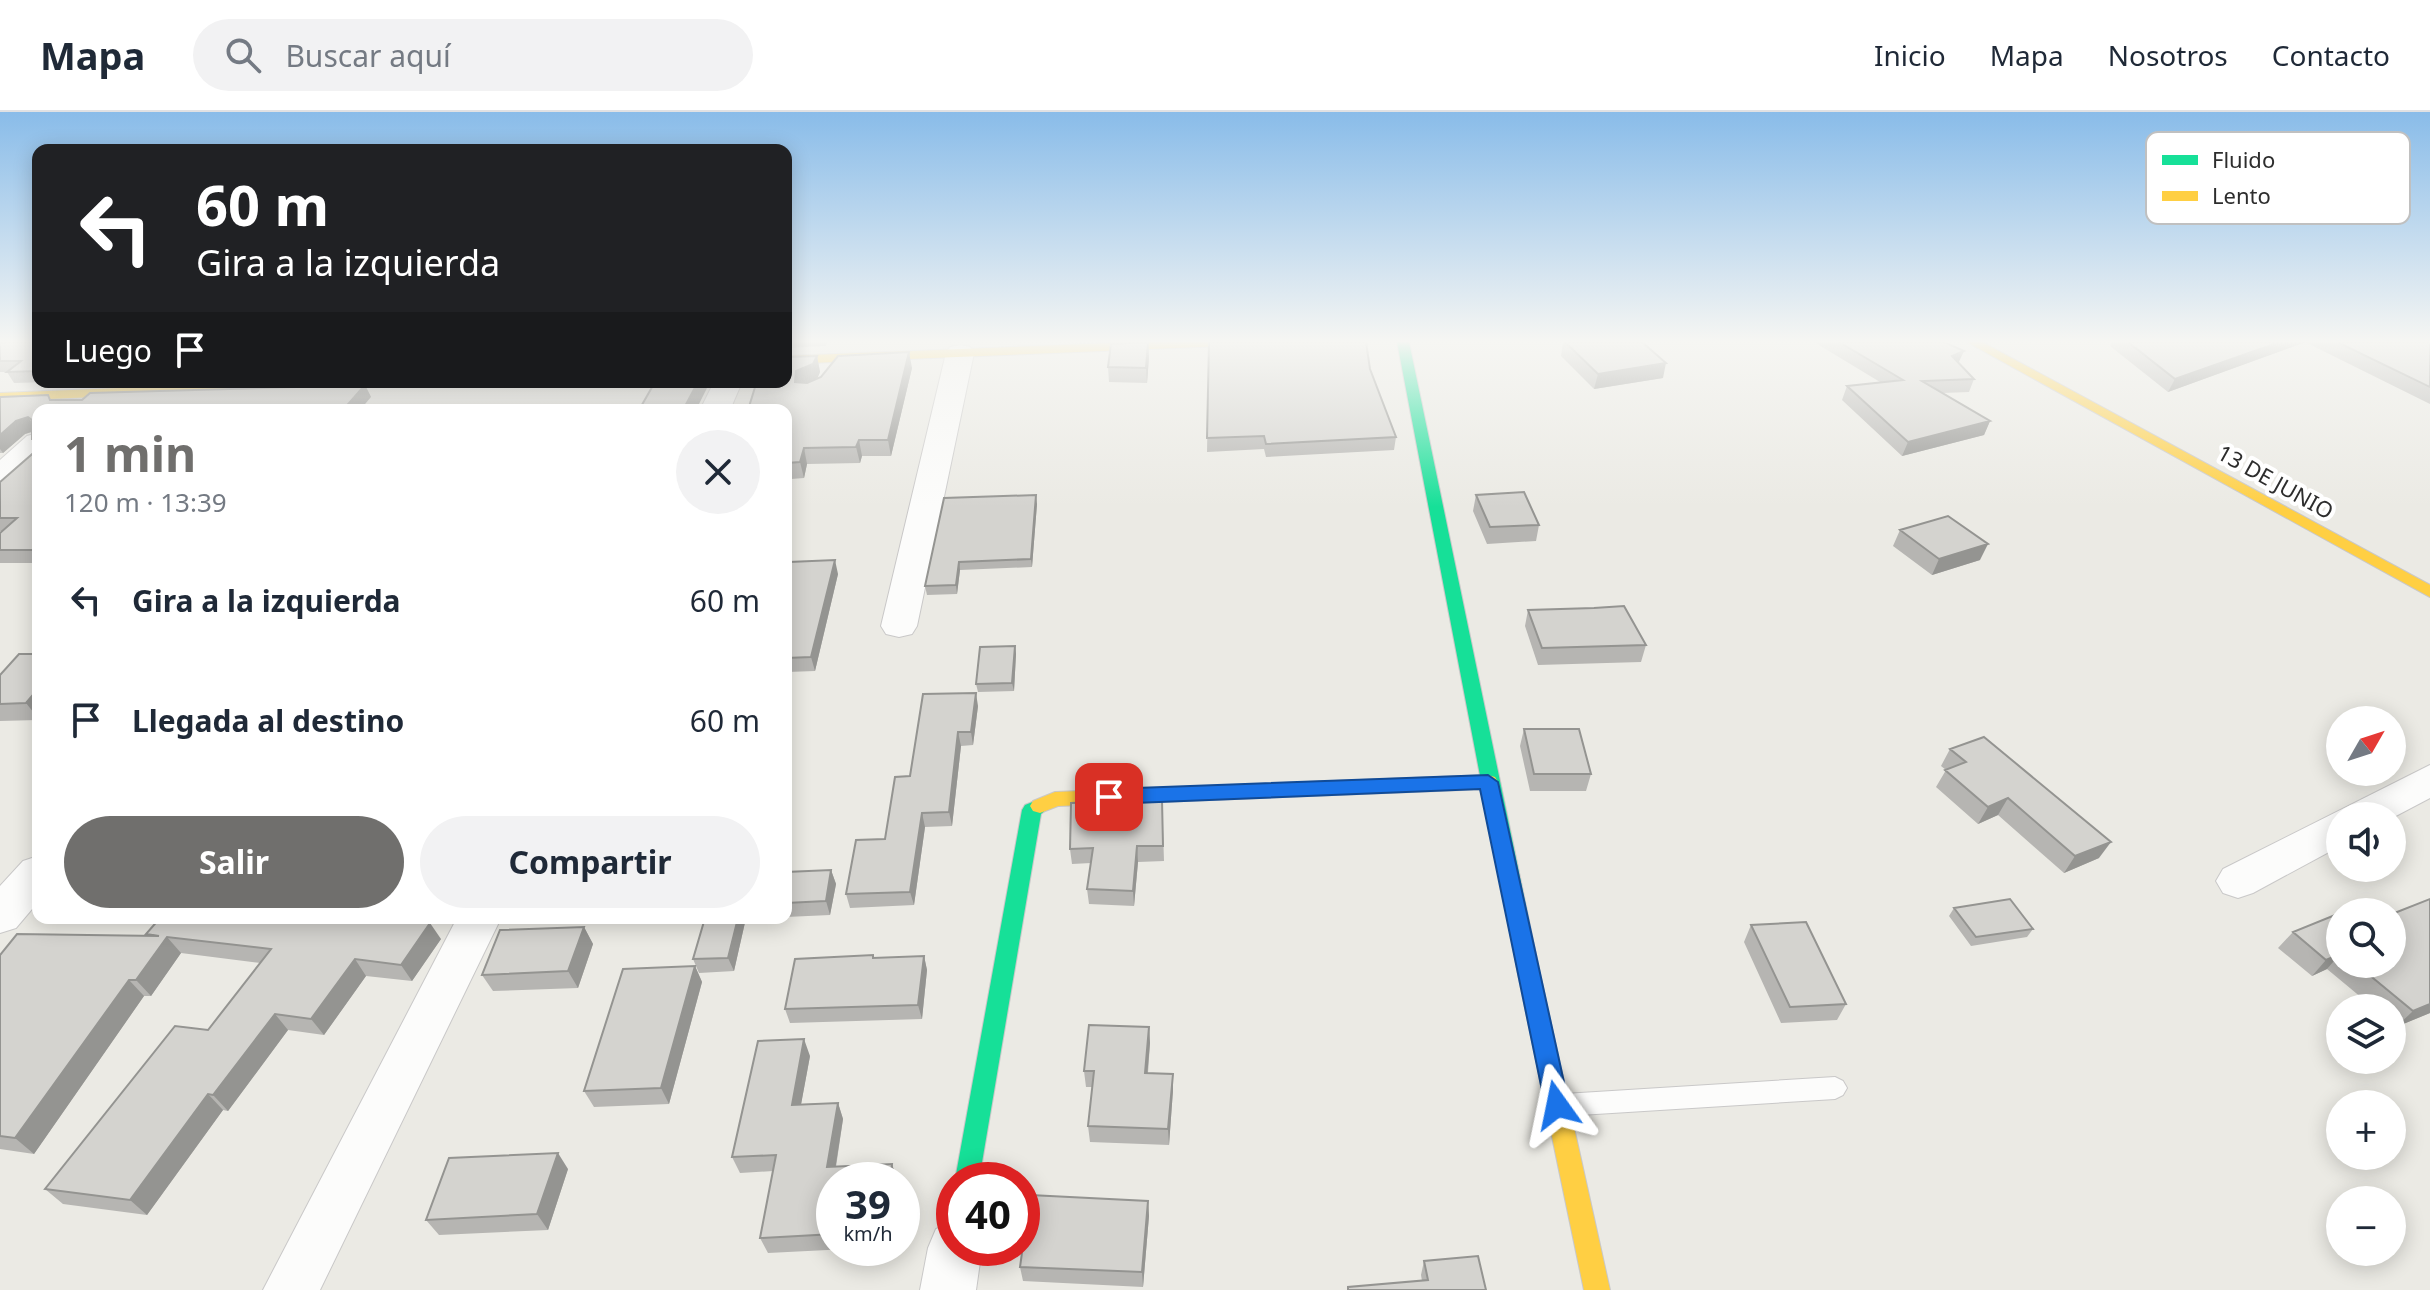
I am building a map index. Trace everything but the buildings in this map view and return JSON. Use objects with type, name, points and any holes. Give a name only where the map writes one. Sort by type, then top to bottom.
[{"type":"street","points":[[0,397],[83,401]]},
{"type":"street","points":[[899,626],[950,397]]},
{"type":"street","points":[[1414,397],[1488,782],[1597,1290]]},
{"type":"street","name":"13 DE JUNIO","points":[[2073,397],[2430,592]]},
{"type":"street","points":[[0,477],[32,448]]},
{"type":"street","points":[[2388,802],[2430,780]]},
{"type":"street","points":[[970,1162],[1032,810],[1055,799],[1488,782]]},
{"type":"street","points":[[2238,881],[2326,834]]},
{"type":"street","points":[[0,915],[32,880]]},
{"type":"street","points":[[291,1290],[476,924]]},
{"type":"street","points":[[948,1290],[952,1266]]},
{"type":"lane","points":[[1557,1105],[1835,1088]]},
{"type":"traffic: fast","points":[[1414,397],[1529,974]]},
{"type":"traffic: fast","points":[[970,1162],[1032,810],[1040,806]]},
{"type":"traffic: slow","points":[[2073,397],[2430,592]]},
{"type":"traffic: slow","points":[[1040,806],[1055,799],[1488,782]]},
{"type":"traffic: slow","points":[[1529,974],[1597,1290]]},
{"type":"route","points":[[1109,797],[1488,782],[1557,1105]]}]
